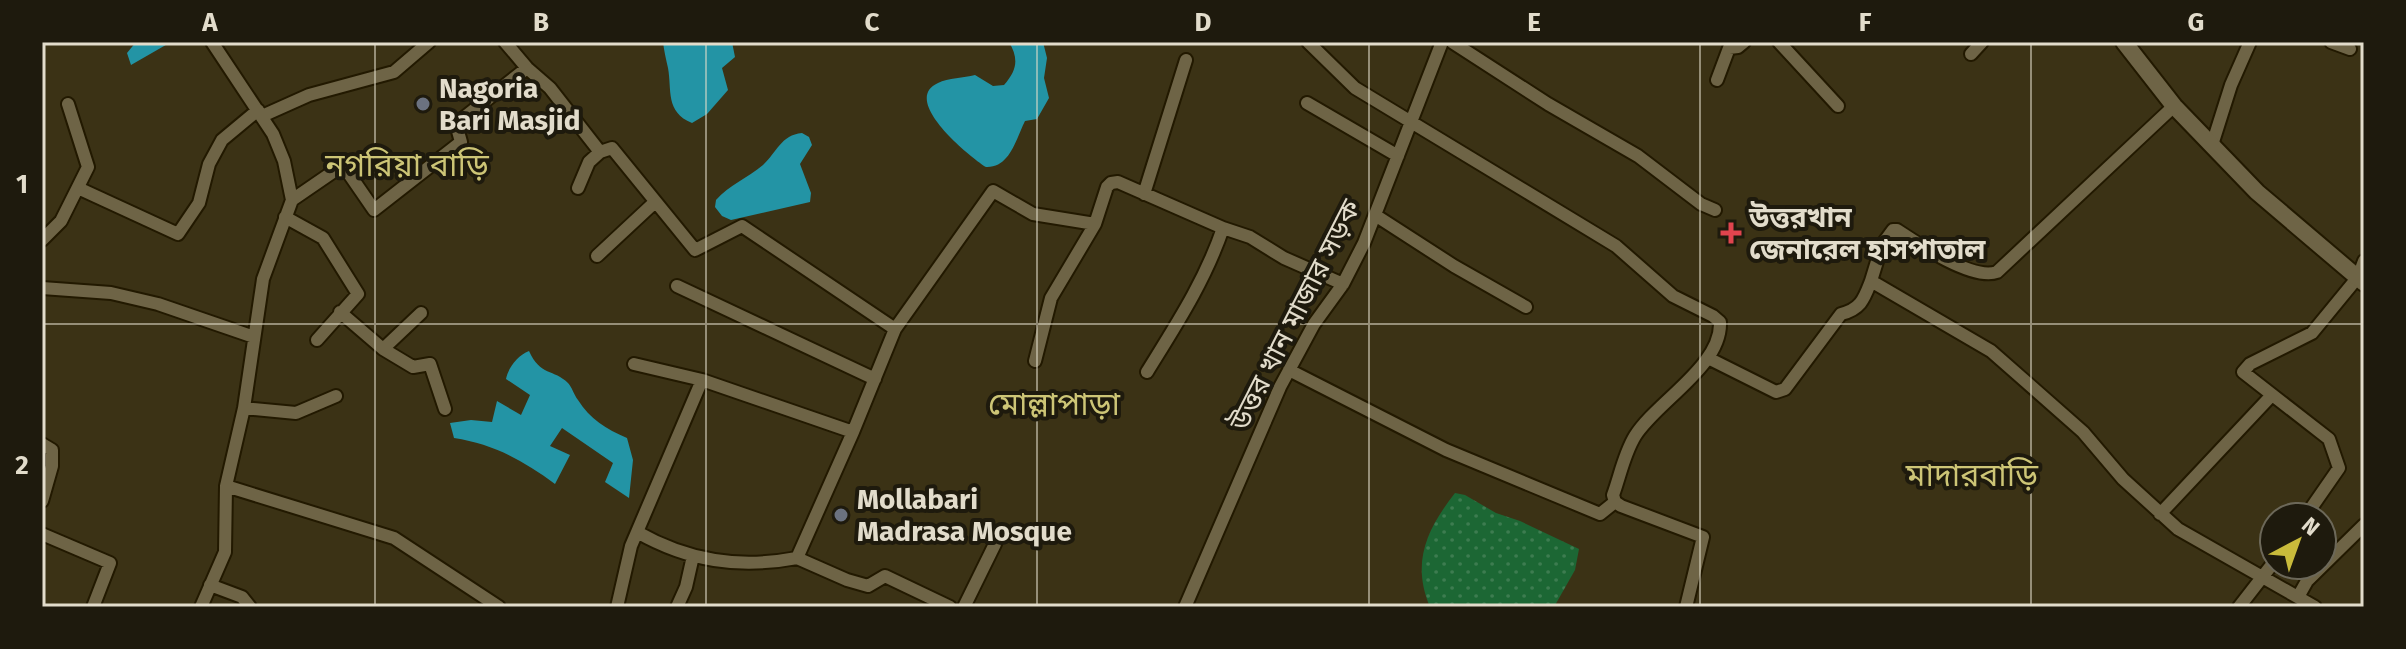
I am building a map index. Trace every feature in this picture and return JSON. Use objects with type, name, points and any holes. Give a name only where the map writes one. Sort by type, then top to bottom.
[{"type":"street","points":[[212,42],[273,134],[284,161],[292,200]]},
{"type":"street","points":[[78,188],[178,234],[199,203],[209,164],[222,140],[260,113],[324,90],[394,72],[429,42]]},
{"type":"street","points":[[505,42],[527,68],[550,88],[600,152]]},
{"type":"street","points":[[1308,42],[1355,88],[1616,246],[1673,296],[1720,322],[1720,331],[1708,358],[1633,438],[1613,495],[1615,502]]},
{"type":"street","name":"উত্তর খান মাজার সড়ক","points":[[1185,607],[1289,370],[1314,324],[1343,284],[1375,215],[1442,42]]},
{"type":"street","points":[[1452,42],[1548,104],[1638,156],[1701,204],[1715,210]]},
{"type":"street","points":[[1717,80],[1729,48],[1738,47],[1744,42]]},
{"type":"street","points":[[1779,42],[1838,106]]},
{"type":"street","points":[[1971,54],[1982,42]]},
{"type":"street","points":[[2124,42],[2174,106],[2257,192],[2362,274],[2312,333],[2250,364],[2243,372],[2329,439],[2339,468],[2316,501]]},
{"type":"street","points":[[2212,145],[2231,85],[2250,42]]},
{"type":"street","points":[[2331,42],[2350,49]]},
{"type":"street","points":[[1144,194],[1186,60]]},
{"type":"street","points":[[201,607],[225,552],[226,486],[244,408],[263,279],[292,200],[343,165],[374,210],[461,142],[456,124],[527,68]]},
{"type":"street","points":[[1307,103],[1398,156]]},
{"type":"street","points":[[42,240],[61,221],[88,167],[68,104]]},
{"type":"street","points":[[1708,358],[1776,392],[1785,389],[1841,314],[1853,311],[1863,303],[1882,245],[1893,230],[1944,260],[1989,275],[1997,272],[2174,106]]},
{"type":"street","points":[[578,188],[589,162],[600,152],[612,148],[695,250],[742,226],[895,329]]},
{"type":"street","points":[[1035,361],[1051,298],[1095,224],[1111,183],[1118,182],[1250,237],[1284,258],[1343,284]]},
{"type":"street","points":[[797,558],[895,329],[993,191],[1033,214],[1095,224]]},
{"type":"street","points":[[597,256],[655,202]]},
{"type":"street","points":[[1375,215],[1526,307]]},
{"type":"street","points":[[285,217],[323,238],[358,294],[317,340]]},
{"type":"street","points":[[1147,372],[1196,294],[1223,228]]},
{"type":"street","points":[[1871,281],[1991,351],[2083,432],[2123,479],[2160,514],[2178,529],[2258,577]]},
{"type":"street","points":[[677,286],[875,379]]},
{"type":"street","points":[[42,288],[111,293],[158,304],[254,337]]},
{"type":"street","points":[[340,312],[383,349],[413,367],[430,364],[445,409]]},
{"type":"street","points":[[383,349],[421,313]]},
{"type":"street","points":[[634,364],[702,380],[853,432]]},
{"type":"street","points":[[1289,370],[1446,450],[1600,514],[1615,502]]},
{"type":"street","points":[[617,607],[631,546],[702,380]]},
{"type":"street","points":[[244,408],[296,413],[336,396]]},
{"type":"street","points":[[2160,514],[2271,396]]},
{"type":"street","points":[[42,444],[52,450],[52,466],[42,501]]},
{"type":"street","points":[[226,486],[394,538],[499,607]]},
{"type":"street","points":[[1615,502],[1703,537],[1686,607]]},
{"type":"street","points":[[2298,597],[2307,581],[2364,525]]},
{"type":"street","points":[[637,532],[669,548],[727,564],[767,564],[797,558],[868,586],[885,576],[950,607]]},
{"type":"street","points":[[42,534],[110,563],[93,607]]},
{"type":"street","points":[[964,607],[995,544]]},
{"type":"street","points":[[677,607],[686,587],[693,556]]},
{"type":"street","points":[[2239,607],[2260,581]]},
{"type":"street","points":[[2266,581],[2315,607]]},
{"type":"street","points":[[210,585],[242,597],[250,607]]},
{"type":"green space","points":[[1455,493],[1579,549],[1575,570],[1554,607],[1430,607],[1422,575],[1425,547],[1437,520]]},
{"type":"water","points":[[136,42],[171,42],[131,65],[127,53]]},
{"type":"water","points":[[663,42],[732,42],[735,57],[722,68],[728,90],[707,114],[692,123],[677,113],[671,100]]},
{"type":"water","points":[[1009,42],[1043,42],[1047,58],[1044,78],[1049,98],[1037,119],[1025,121],[1007,158],[986,167],[941,127],[927,102],[928,91],[942,81],[975,75],[993,86],[1004,85],[1015,64]]},
{"type":"water","points":[[802,133],[809,137],[812,145],[800,164],[811,193],[810,202],[731,220],[722,216],[715,207],[716,200],[763,165],[789,137]]},
{"type":"water","points":[[529,351],[538,365],[568,383],[593,418],[627,438],[633,460],[629,498],[605,482],[613,463],[562,428],[550,446],[570,455],[555,484],[507,454],[454,438],[450,423],[471,420],[492,422],[497,401],[521,415],[530,395],[506,379],[514,362]]},
{"type":"place","name":"Nagoria Bari Masjid","points":[[423,104]]},
{"type":"place","name":"উত্তরখান জেনারেল হাসপাতাল","points":[[1731,233]]},
{"type":"place","name":"Mollabari Madrasa Mosque","points":[[841,515]]},
{"type":"district","name":"নগরিয়া বাড়ি","points":[[407,165]]},
{"type":"district","name":"মোল্লাপাড়া","points":[[1054,404]]},
{"type":"district","name":"মাদারবাড়ি","points":[[1972,475]]}]
